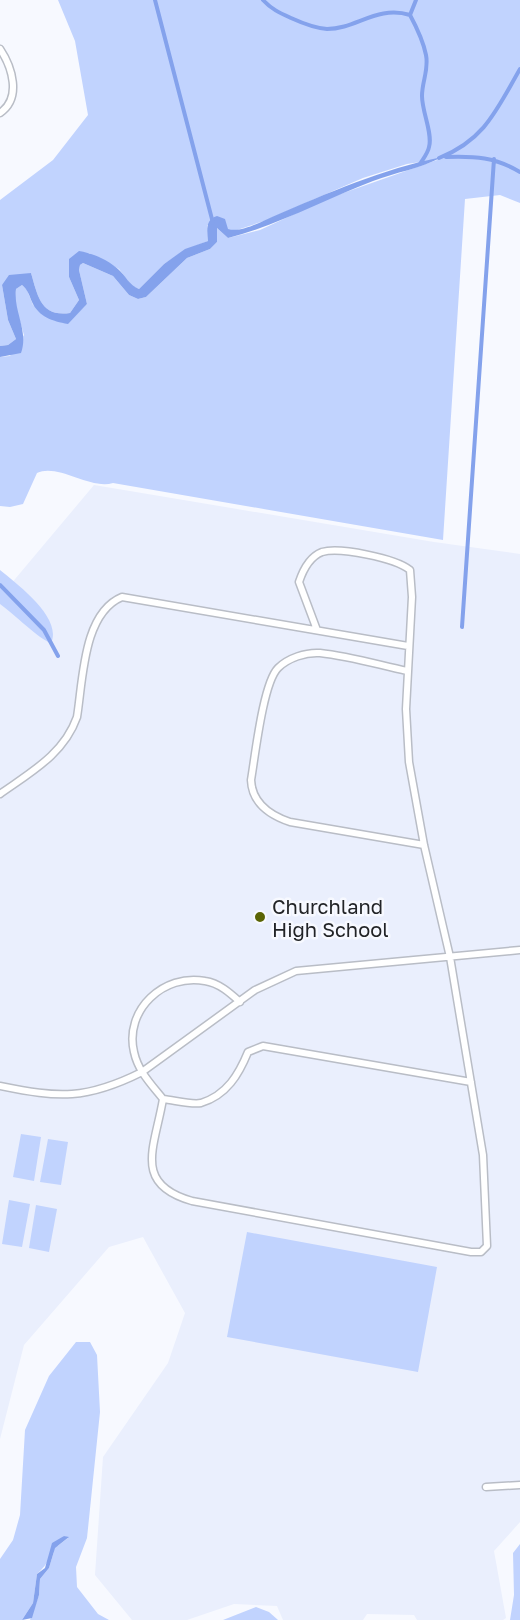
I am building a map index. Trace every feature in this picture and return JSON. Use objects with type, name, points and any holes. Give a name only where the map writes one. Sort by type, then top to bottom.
[{"type":"lane","points":[[0,49],[12,74],[14,89],[5,110],[0,113]]},
{"type":"lane","points":[[163,1099],[152,1163],[157,1182],[175,1196],[471,1252],[481,1252],[488,1242],[483,1155],[471,1082],[450,957],[424,845],[409,762],[407,671],[412,580],[410,570],[393,560],[333,550],[320,553],[309,561],[299,582],[317,630]]},
{"type":"lane","points":[[0,794],[55,753],[72,730],[77,717],[92,628],[101,612],[113,601],[131,597],[408,646]]},
{"type":"lane","points":[[407,671],[320,653],[305,654],[278,668],[270,679],[251,780],[255,800],[276,817],[290,822],[424,845]]},
{"type":"lane","points":[[0,1086],[55,1095],[75,1095],[97,1091],[141,1072],[271,981],[296,971],[520,951]]},
{"type":"lane","points":[[506,953],[520,956]]},
{"type":"lane","points":[[240,1002],[225,989],[206,981],[186,980],[167,985],[150,996],[138,1013],[133,1032],[134,1052],[141,1072],[163,1099],[200,1103],[219,1094],[239,1075],[248,1052],[262,1046],[471,1082]]},
{"type":"lane","points":[[486,1486],[520,1485]]},
{"type":"shaded area","points":[[58,0],[520,0],[520,203],[500,195],[465,199],[443,540],[113,483],[94,483],[54,471],[37,473],[23,504],[10,507],[0,506],[0,357],[10,356],[24,335],[14,301],[16,289],[22,285],[27,290],[33,305],[68,323],[87,304],[79,270],[83,263],[113,276],[129,295],[138,299],[146,297],[187,258],[210,249],[217,242],[217,228],[228,238],[260,230],[329,198],[440,159],[407,164],[363,178],[264,221],[234,231],[207,225],[208,241],[185,250],[164,264],[139,289],[132,286],[119,269],[89,253],[69,277],[79,300],[70,313],[53,312],[42,304],[31,273],[2,285],[8,320],[16,339],[8,345],[0,346],[0,200],[53,160],[88,115],[75,41]]},
{"type":"shaded area","name":"Churchland High School","points":[[94,485],[434,542],[520,554],[520,1522],[494,1551],[506,1618],[503,1620],[417,1620],[414,1615],[367,1614],[363,1620],[283,1620],[277,1606],[234,1604],[187,1620],[132,1620],[95,1575],[103,1457],[168,1363],[185,1313],[143,1237],[109,1247],[24,1345],[0,1439],[0,597]]},
{"type":"shaded area","points":[[0,570],[27,593],[45,613],[53,633],[51,643],[40,637],[0,604]]},
{"type":"shaded area","points":[[21,1134],[41,1137],[34,1181],[13,1177]]},
{"type":"shaded area","points":[[48,1139],[68,1142],[61,1185],[40,1182]]},
{"type":"shaded area","points":[[9,1200],[30,1204],[22,1247],[2,1244]]},
{"type":"shaded area","points":[[36,1205],[57,1209],[49,1252],[29,1248]]},
{"type":"shaded area","points":[[247,1232],[437,1267],[418,1372],[227,1337]]},
{"type":"shaded area","points":[[76,1342],[90,1342],[97,1355],[100,1412],[87,1538],[76,1567],[77,1587],[98,1614],[109,1620],[30,1620],[39,1595],[40,1579],[49,1568],[54,1551],[37,1574],[33,1603],[22,1620],[0,1620],[0,1559],[13,1540],[20,1515],[25,1430],[49,1376]],"holes":[[[64,1536],[68,1538],[57,1546]]]},
{"type":"shaded area","points":[[520,1544],[520,1620],[510,1620],[514,1595],[513,1553]]},
{"type":"shaded area","points":[[256,1607],[269,1612],[278,1620],[223,1620]]},
{"type":"water","points":[[442,157],[425,165],[373,181],[247,233],[228,238],[217,228],[217,242],[210,249],[187,258],[146,297],[138,299],[129,295],[113,276],[83,263],[79,270],[87,304],[68,324],[42,315],[22,285],[16,289],[23,337],[21,353],[0,357],[0,346],[8,345],[16,339],[8,320],[2,285],[9,275],[31,273],[42,304],[53,312],[70,313],[79,300],[69,277],[69,259],[79,251],[110,263],[139,289],[164,264],[185,249],[208,241],[207,229],[210,220],[217,216],[225,219],[228,229],[244,228],[356,182]]},
{"type":"water","points":[[64,1536],[69,1537],[55,1548],[49,1568],[40,1579],[39,1595],[32,1618],[22,1620],[33,1603],[37,1574],[45,1568],[52,1543]]},
{"type":"waterway","points":[[155,0],[213,223]]},
{"type":"waterway","points":[[263,0],[272,8],[291,18],[327,29],[338,28],[387,13],[410,15]]},
{"type":"waterway","points":[[416,0],[410,15],[426,55],[427,66],[422,96],[430,142],[428,151],[420,164]]},
{"type":"waterway","points":[[439,158],[455,151],[479,132],[496,110],[520,69]]},
{"type":"waterway","points":[[446,157],[484,158],[502,163],[520,172]]},
{"type":"waterway","points":[[462,627],[494,159]]},
{"type":"waterway","points":[[0,585],[44,630],[58,656]]},
{"type":"place","name":"Churchland High School","points":[[260,917]]}]
